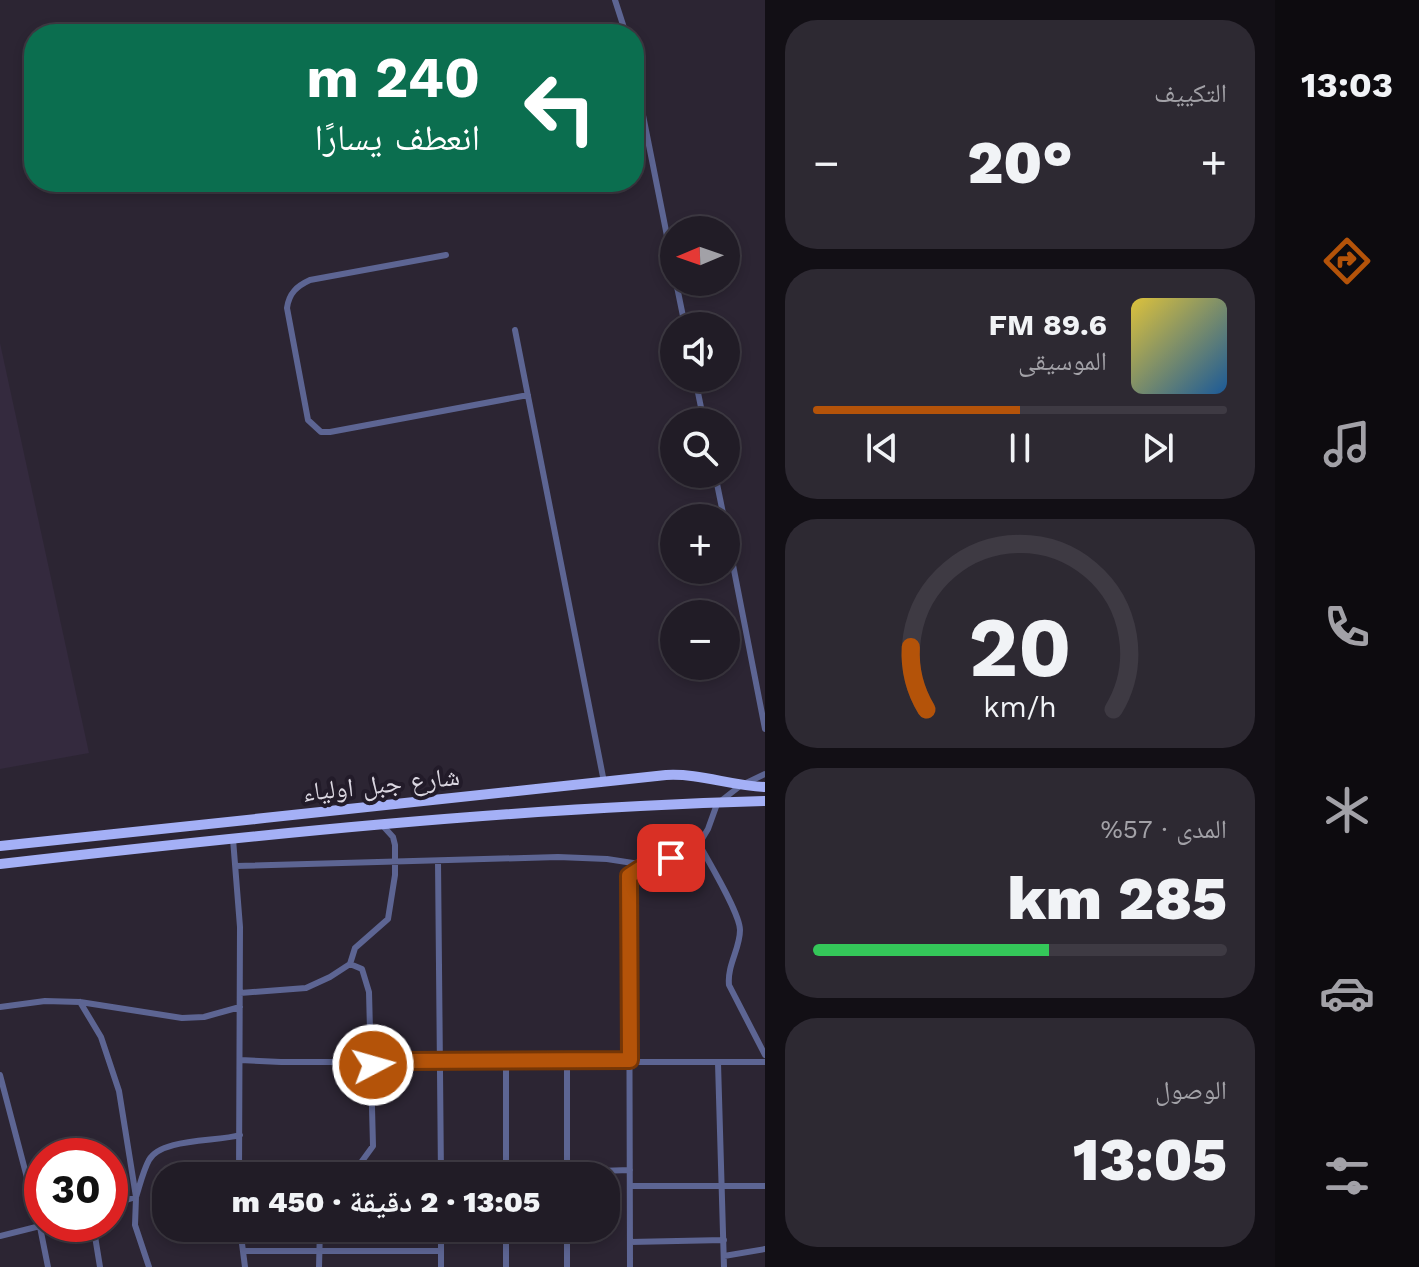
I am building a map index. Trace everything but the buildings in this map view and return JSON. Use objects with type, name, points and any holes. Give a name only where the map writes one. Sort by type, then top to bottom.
[{"type":"highway","name":"شارع جبل اولياء","points":[[0,846],[690,774],[740,786],[765,787]]},
{"type":"highway","name":"شارع جبل اولياء","points":[[0,864],[383,826],[765,801]]},
{"type":"street","points":[[615,0],[623,24]]},
{"type":"street","points":[[644,120],[663,216]]},
{"type":"street","points":[[446,255],[310,280],[295,288],[287,308],[308,420],[321,432],[330,432],[528,395]]},
{"type":"street","points":[[515,330],[604,782]]},
{"type":"street","points":[[737,584],[765,729]]},
{"type":"street","points":[[630,1267],[629,876],[646,865],[687,853],[699,844],[717,804],[740,786],[765,774]]},
{"type":"street","points":[[240,993],[306,988],[350,964],[355,948],[388,919],[393,903],[395,845],[393,837],[383,826]]},
{"type":"street","points":[[233,839],[240,993],[239,1162]]},
{"type":"street","points":[[699,844],[739,923],[738,941],[728,976],[729,985],[765,1055]]},
{"type":"street","points":[[236,866],[558,857],[607,859],[646,865]]},
{"type":"street","points":[[438,861],[441,1162]]},
{"type":"street","points":[[350,964],[362,969],[369,992],[373,1061],[373,1146],[361,1162]]},
{"type":"street","points":[[0,1007],[45,1001],[80,1002],[182,1018],[204,1017],[240,1007]]},
{"type":"street","points":[[80,1002],[101,1037],[119,1091],[136,1197],[135,1225],[149,1267]]},
{"type":"street","points":[[240,1060],[765,1062]]},
{"type":"street","points":[[567,1061],[567,1162]]},
{"type":"street","points":[[506,1062],[506,1162]]},
{"type":"street","points":[[718,1063],[724,1267]]},
{"type":"street","points":[[0,1075],[24,1169]]},
{"type":"street","points":[[0,1123],[11,1121]]},
{"type":"street","points":[[136,1197],[150,1157],[162,1149],[179,1143],[216,1141],[240,1135]]},
{"type":"street","points":[[620,1171],[630,1170]]},
{"type":"street","points":[[630,1186],[765,1186]]},
{"type":"street","points":[[128,1199],[136,1197]]},
{"type":"street","points":[[0,1236],[24,1231]]},
{"type":"street","points":[[630,1242],[724,1240]]},
{"type":"street","points":[[43,1242],[48,1267]]},
{"type":"street","points":[[96,1242],[100,1267]]},
{"type":"street","points":[[242,1242],[245,1267]]},
{"type":"street","points":[[319,1267],[320,1242]]},
{"type":"street","points":[[441,1242],[441,1267]]},
{"type":"street","points":[[506,1242],[506,1267]]},
{"type":"street","points":[[567,1242],[567,1267]]},
{"type":"street","points":[[724,1256],[765,1249]]},
{"type":"street","points":[[244,1251],[441,1251]]},
{"type":"shaded area","points":[[0,343],[89,753],[0,769]]},
{"type":"route","points":[[373,1065],[373,1061],[630,1060],[629,876],[646,865],[671,858]]}]
